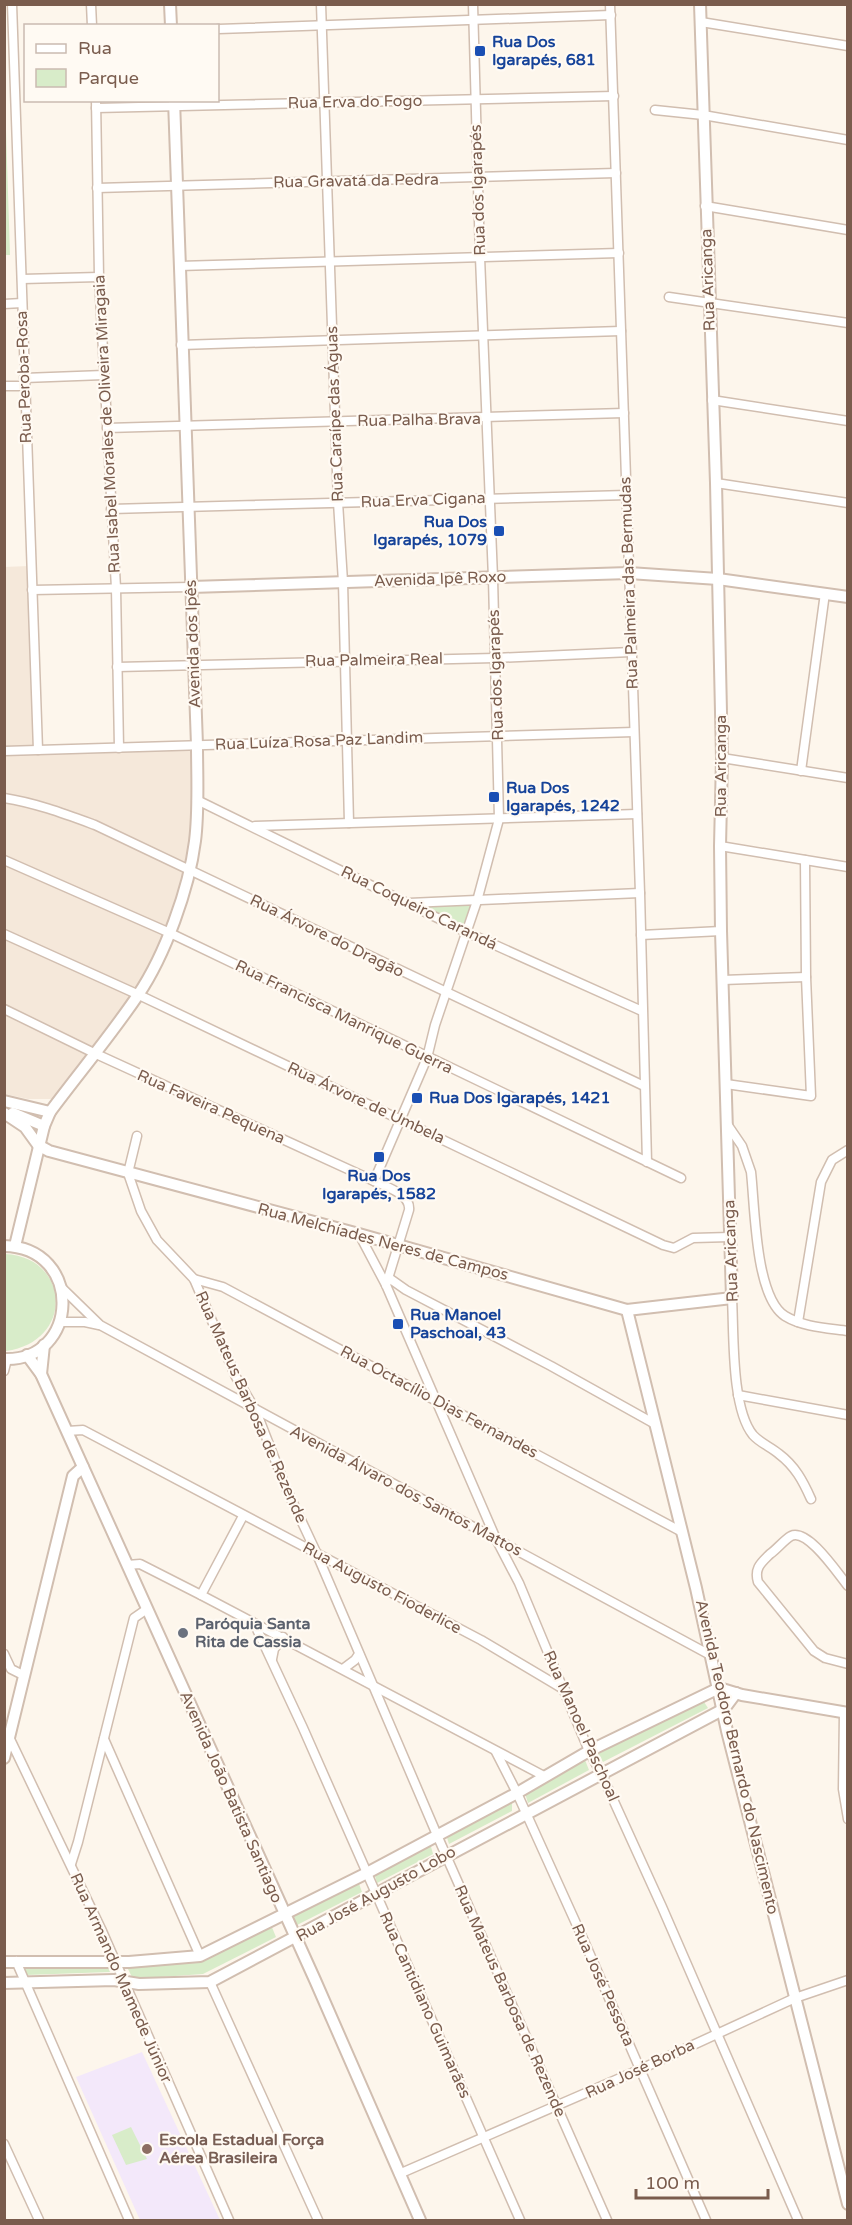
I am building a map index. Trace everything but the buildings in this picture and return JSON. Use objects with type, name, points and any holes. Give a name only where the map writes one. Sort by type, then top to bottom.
[{"type":"street","name":"Rua Peroba-Rosa","points":[[12,4],[38,750]]},
{"type":"street","points":[[91,4],[92,24]]},
{"type":"street","points":[[170,4],[171,24]]},
{"type":"street","name":"Rua Caraípe das Águas","points":[[321,4],[338,502],[343,582],[349,823]]},
{"type":"street","name":"Rua dos Igarapés","points":[[374,1181],[427,1058],[445,993],[477,901],[499,819],[494,578],[480,257],[473,4]]},
{"type":"street","name":"Rua Palmeira das Bermudas","points":[[610,4],[647,1162]]},
{"type":"street","name":"Rua Aricanga","points":[[700,4],[716,483],[722,758],[721,931],[732,1298],[738,1395],[752,1434],[779,1453],[793,1467],[811,1499]]},
{"type":"street","points":[[219,29],[611,15]]},
{"type":"street","points":[[701,22],[848,46]]},
{"type":"street","name":"Rua Erva do Fogo","points":[[96,104],[324,103],[614,96]]},
{"type":"street","name":"Rua Isabel Morales de Oliveira Miragaia","points":[[96,104],[99,278],[116,588],[119,748]]},
{"type":"street","name":"Avenida dos Ipês","points":[[10,1246],[38,1145],[50,1112],[139,995],[153,969],[170,933],[190,870],[195,841],[197,746],[174,104]]},
{"type":"street","points":[[655,110],[703,115],[848,140]]},
{"type":"street","name":"Rua Gravatá da Pedra","points":[[97,188],[176,184],[616,174]]},
{"type":"street","points":[[705,206],[848,230]]},
{"type":"street","points":[[179,266],[619,253]]},
{"type":"street","points":[[21,279],[99,278]]},
{"type":"street","points":[[669,297],[848,323]]},
{"type":"street","points":[[4,304],[22,303]]},
{"type":"street","points":[[182,345],[621,331]]},
{"type":"street","points":[[4,386],[104,375]]},
{"type":"street","points":[[712,400],[848,421]]},
{"type":"street","name":"Rua Palha Brava","points":[[107,428],[624,413]]},
{"type":"street","points":[[716,483],[848,503]]},
{"type":"street","name":"Rua Erva Cigana","points":[[111,509],[627,495]]},
{"type":"street","name":"Avenida Ipê Roxo","points":[[32,590],[629,573],[718,579],[848,597]]},
{"type":"street","points":[[801,771],[825,593]]},
{"type":"street","name":"Rua Palmeira Real","points":[[117,667],[495,658],[631,652]]},
{"type":"street","name":"Rua Luíza Rosa Paz Landim","points":[[4,751],[634,732]]},
{"type":"street","points":[[722,758],[848,778]]},
{"type":"street","name":"Rua Árvore do Dragão","points":[[4,798],[43,807],[95,825],[644,1086]]},
{"type":"street","name":"Rua Coqueiro Carandá","points":[[197,800],[466,932],[642,1011]]},
{"type":"street","points":[[252,826],[637,814]]},
{"type":"street","points":[[720,846],[848,867]]},
{"type":"street","name":"Rua Francisca Manrique Guerra","points":[[4,860],[170,933],[681,1179]]},
{"type":"street","points":[[726,1084],[812,1096],[806,977],[805,860]]},
{"type":"street","points":[[406,903],[640,893]]},
{"type":"street","points":[[641,935],[721,931]]},
{"type":"street","name":"Rua Árvore de Umbela","points":[[4,934],[139,995],[670,1248],[680,1246],[693,1238],[730,1237]]},
{"type":"street","points":[[723,980],[806,977]]},
{"type":"street","name":"Rua Faveira Pequena","points":[[4,1009],[406,1197],[409,1210],[399,1247]]},
{"type":"street","points":[[4,1101],[50,1112]]},
{"type":"street","points":[[4,1111],[44,1126]]},
{"type":"street","points":[[4,1111],[25,1127],[38,1145]]},
{"type":"street","points":[[727,1124],[742,1146],[751,1172],[762,1271],[767,1291],[778,1309],[798,1322],[848,1331]]},
{"type":"street","name":"Rua Mateus Barbosa de Rezende","points":[[136,1136],[129,1173],[146,1223],[157,1240],[194,1279],[236,1377],[256,1411],[286,1488],[607,2220]]},
{"type":"street","name":"Rua Melchíades Neres de Campos","points":[[38,1145],[129,1173],[359,1234],[627,1310],[732,1298]]},
{"type":"street","points":[[798,1322],[821,1182],[832,1160],[848,1150]]},
{"type":"street","name":"Rua Manoel Paschoal","points":[[359,1234],[388,1281],[496,1539],[519,1583],[589,1751],[718,2033],[798,2220]]},
{"type":"street","points":[[4,1371],[6,1359],[27,1355],[44,1345],[54,1334],[64,1305],[62,1288],[49,1265],[28,1250],[10,1246]]},
{"type":"street","points":[[399,1247],[388,1281],[655,1424]]},
{"type":"street","name":"Rua Octacílio Dias Fernandes","points":[[194,1279],[223,1287],[682,1532]]},
{"type":"street","name":"Avenida Álvaro dos Santos Mattos","points":[[62,1288],[100,1325],[712,1656]]},
{"type":"street","name":"Avenida Teodoro Bernardo do Nascimento","points":[[627,1310],[712,1656],[727,1731],[848,2204]]},
{"type":"street","name":"Avenida Álvaro dos Santos Mattos","points":[[60,1322],[85,1322],[100,1325]]},
{"type":"street","points":[[41,1374],[44,1345]]},
{"type":"street","name":"Avenida João Batista Santiago","points":[[27,1355],[41,1374],[67,1431],[296,1938],[420,2220]]},
{"type":"street","points":[[738,1395],[848,1415]]},
{"type":"street","name":"Rua Augusto Fioderlice","points":[[67,1431],[82,1430],[481,1640],[565,1690]]},
{"type":"street","points":[[4,1758],[73,1476],[83,1467]]},
{"type":"street","points":[[201,1595],[243,1516]]},
{"type":"street","points":[[848,1586],[815,1546],[801,1535],[791,1536],[760,1563],[757,1572],[758,1582],[814,1651],[825,1658],[848,1664]]},
{"type":"street","points":[[127,1565],[140,1564],[283,1637],[544,1776]]},
{"type":"street","points":[[71,1864],[134,1618],[147,1609]]},
{"type":"street","name":"Rua Cantidiano Guimarães","points":[[254,1623],[520,2220]]},
{"type":"street","points":[[272,1659],[274,1649],[283,1637]]},
{"type":"street","points":[[343,1669],[350,1665],[359,1653]]},
{"type":"street","points":[[4,1654],[11,1669],[23,1675]]},
{"type":"street","points":[[719,1688],[846,1713],[843,1789],[848,1819]]},
{"type":"street","name":"Rua José Augusto Lobo","points":[[10,1961],[129,1962],[200,1956],[367,1873],[517,1793],[589,1751],[719,1688]]},
{"type":"street","points":[[724,1709],[736,1693]]},
{"type":"street","points":[[386,1715],[392,1707],[406,1702]]},
{"type":"street","name":"Rua José Augusto Lobo","points":[[4,1983],[114,1980],[139,1984],[210,1982],[724,1709]]},
{"type":"street","name":"Rua Armando Mamede Júnior","points":[[9,1737],[71,1864],[229,2220]]},
{"type":"street","points":[[104,1738],[200,1956]]},
{"type":"street","name":"Rua José Pessota","points":[[496,1752],[526,1813],[706,2220]]},
{"type":"street","points":[[10,1961],[26,1983],[129,2220]]},
{"type":"street","name":"Rua José Borba","points":[[399,2174],[641,2070],[795,1998],[848,1980]]},
{"type":"street","points":[[210,1982],[318,2220]]},
{"type":"street","points":[[4,2144],[39,2220]]},
{"type":"shaded area","points":[[29,566],[36,749],[194,743],[194,805],[189,866],[165,938],[133,997],[55,1099],[28,1099],[5,1094],[4,567]]},
{"type":"shaded area","name":"Escola Estadual Força Aérea Brasileira","points":[[142,2052],[220,2220],[140,2220],[76,2077]]},
{"type":"green space","points":[[6,130],[10,255],[5,255],[4,131]]},
{"type":"green space","points":[[473,898],[463,931],[400,900]]},
{"type":"green space","points":[[5,1254],[27,1259],[42,1269],[52,1283],[56,1300],[53,1317],[44,1332],[28,1344],[4,1351]]},
{"type":"green space","points":[[702,1699],[708,1708],[603,1762],[598,1754]]},
{"type":"green space","points":[[585,1760],[589,1770],[528,1803],[524,1790]]},
{"type":"green space","points":[[512,1801],[512,1811],[449,1844],[445,1831]]},
{"type":"green space","points":[[430,1843],[433,1854],[377,1883],[374,1872]]},
{"type":"green space","points":[[358,1881],[362,1892],[297,1925],[293,1914]]},
{"type":"green space","points":[[271,1925],[276,1937],[203,1974],[133,1979],[126,1965],[198,1963]]},
{"type":"green space","points":[[107,1964],[110,1972],[26,1975],[21,1969],[25,1965]]},
{"type":"green space","points":[[131,2127],[147,2159],[126,2165],[112,2135]]},
{"type":"place","name":"Rua Dos Igarapés, 681","points":[[480,51]]},
{"type":"place","name":"Rua Dos Igarapés, 1079","points":[[499,531]]},
{"type":"place","name":"Rua Dos Igarapés, 1242","points":[[494,797]]},
{"type":"place","name":"Rua Dos Igarapés, 1421","points":[[417,1098]]},
{"type":"place","name":"Rua Dos Igarapés, 1582","points":[[379,1157]]},
{"type":"place","name":"Rua Manoel Paschoal, 43","points":[[398,1324]]},
{"type":"place","name":"Paróquia Santa Rita de Cassia","points":[[183,1633]]},
{"type":"place","name":"Escola Estadual Força Aérea Brasileira","points":[[147,2149]]}]
